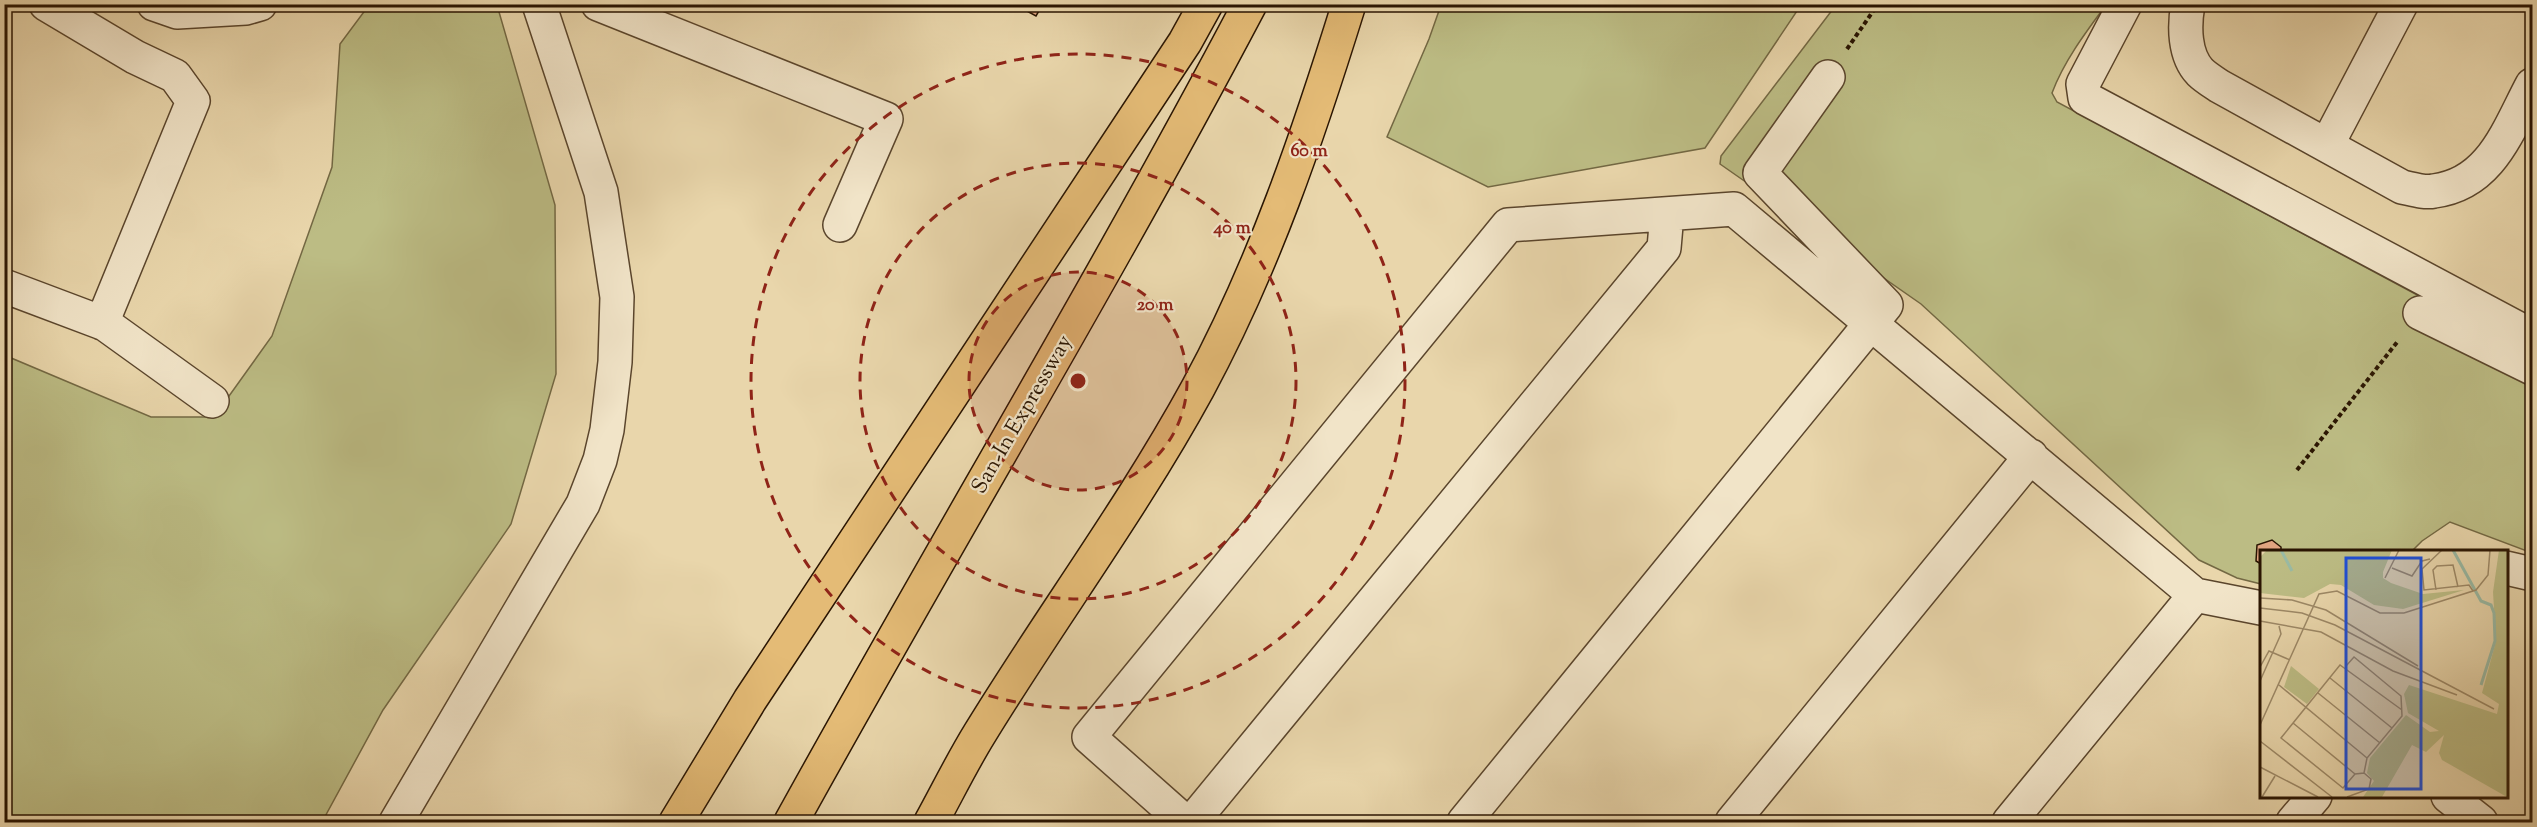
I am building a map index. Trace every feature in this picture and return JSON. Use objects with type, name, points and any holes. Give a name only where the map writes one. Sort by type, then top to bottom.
[{"type":"highway","points":[[675,822],[750,700],[1172,62],[1206,4]]},
{"type":"highway","name":"San-In Expressway","points":[[791,822],[1085,307],[1250,4]]},
{"type":"highway","points":[[931,822],[979,734],[1150,468],[1197,389],[1239,308],[1276,223],[1349,4]]},
{"type":"street","points":[[46,4],[135,57],[175,76],[193,101],[102,323]]},
{"type":"street","points":[[154,4],[177,12],[246,8],[260,4]]},
{"type":"street","points":[[598,4],[886,119],[840,225]]},
{"type":"street","points":[[2125,4],[2083,84],[2085,98],[2532,336]]},
{"type":"street","points":[[2188,4],[2184,22],[2188,49],[2199,71],[2219,86],[2402,187],[2431,192],[2459,186],[2483,170],[2500,145],[2532,85]]},
{"type":"street","points":[[2327,144],[2401,4]]},
{"type":"street","points":[[396,822],[583,504],[600,460],[607,430],[615,362],[617,297],[601,192],[545,6]]},
{"type":"street","points":[[1464,822],[1886,305],[1760,173],[1828,77]]},
{"type":"street","points":[[1185,822],[1089,737],[1508,225],[1734,209],[2195,595],[2260,608]]},
{"type":"street","points":[[1191,822],[1664,248],[1666,214]]},
{"type":"street","points":[[4,286],[102,323],[212,401]]},
{"type":"street","points":[[2420,313],[2532,369]]},
{"type":"street","points":[[1732,822],[2031,456]]},
{"type":"street","points":[[2507,568],[2532,574]]},
{"type":"street","points":[[2009,822],[2195,595]]},
{"type":"street","points":[[2293,822],[2313,797]]},
{"type":"street","points":[[2450,797],[2481,822]]},
{"type":"path","points":[[1828,77],[1878,4]]},
{"type":"path","points":[[2297,470],[2420,313]]},
{"type":"green space","points":[[1441,4],[1801,5],[1705,148],[1488,187],[1387,137],[1429,39]]},
{"type":"green space","points":[[369,5],[497,5],[555,205],[556,374],[511,524],[383,710],[322,822],[5,822],[4,355],[151,417],[214,417],[272,336],[332,167],[340,44]]},
{"type":"green space","points":[[1836,5],[2106,5],[2076,47],[2063,70],[2052,93],[2057,102],[2436,305],[2429,329],[2532,385],[2532,553],[2450,522],[2413,550],[2260,550],[2260,584],[2237,578],[2199,560],[1921,304],[1720,164],[1721,156]]},
{"type":"building","points":[[1014,4],[1043,4],[1036,16]]},
{"type":"building","points":[[2272,540],[2281,547],[2281,550],[2260,550],[2260,563],[2256,561],[2257,545]]}]
